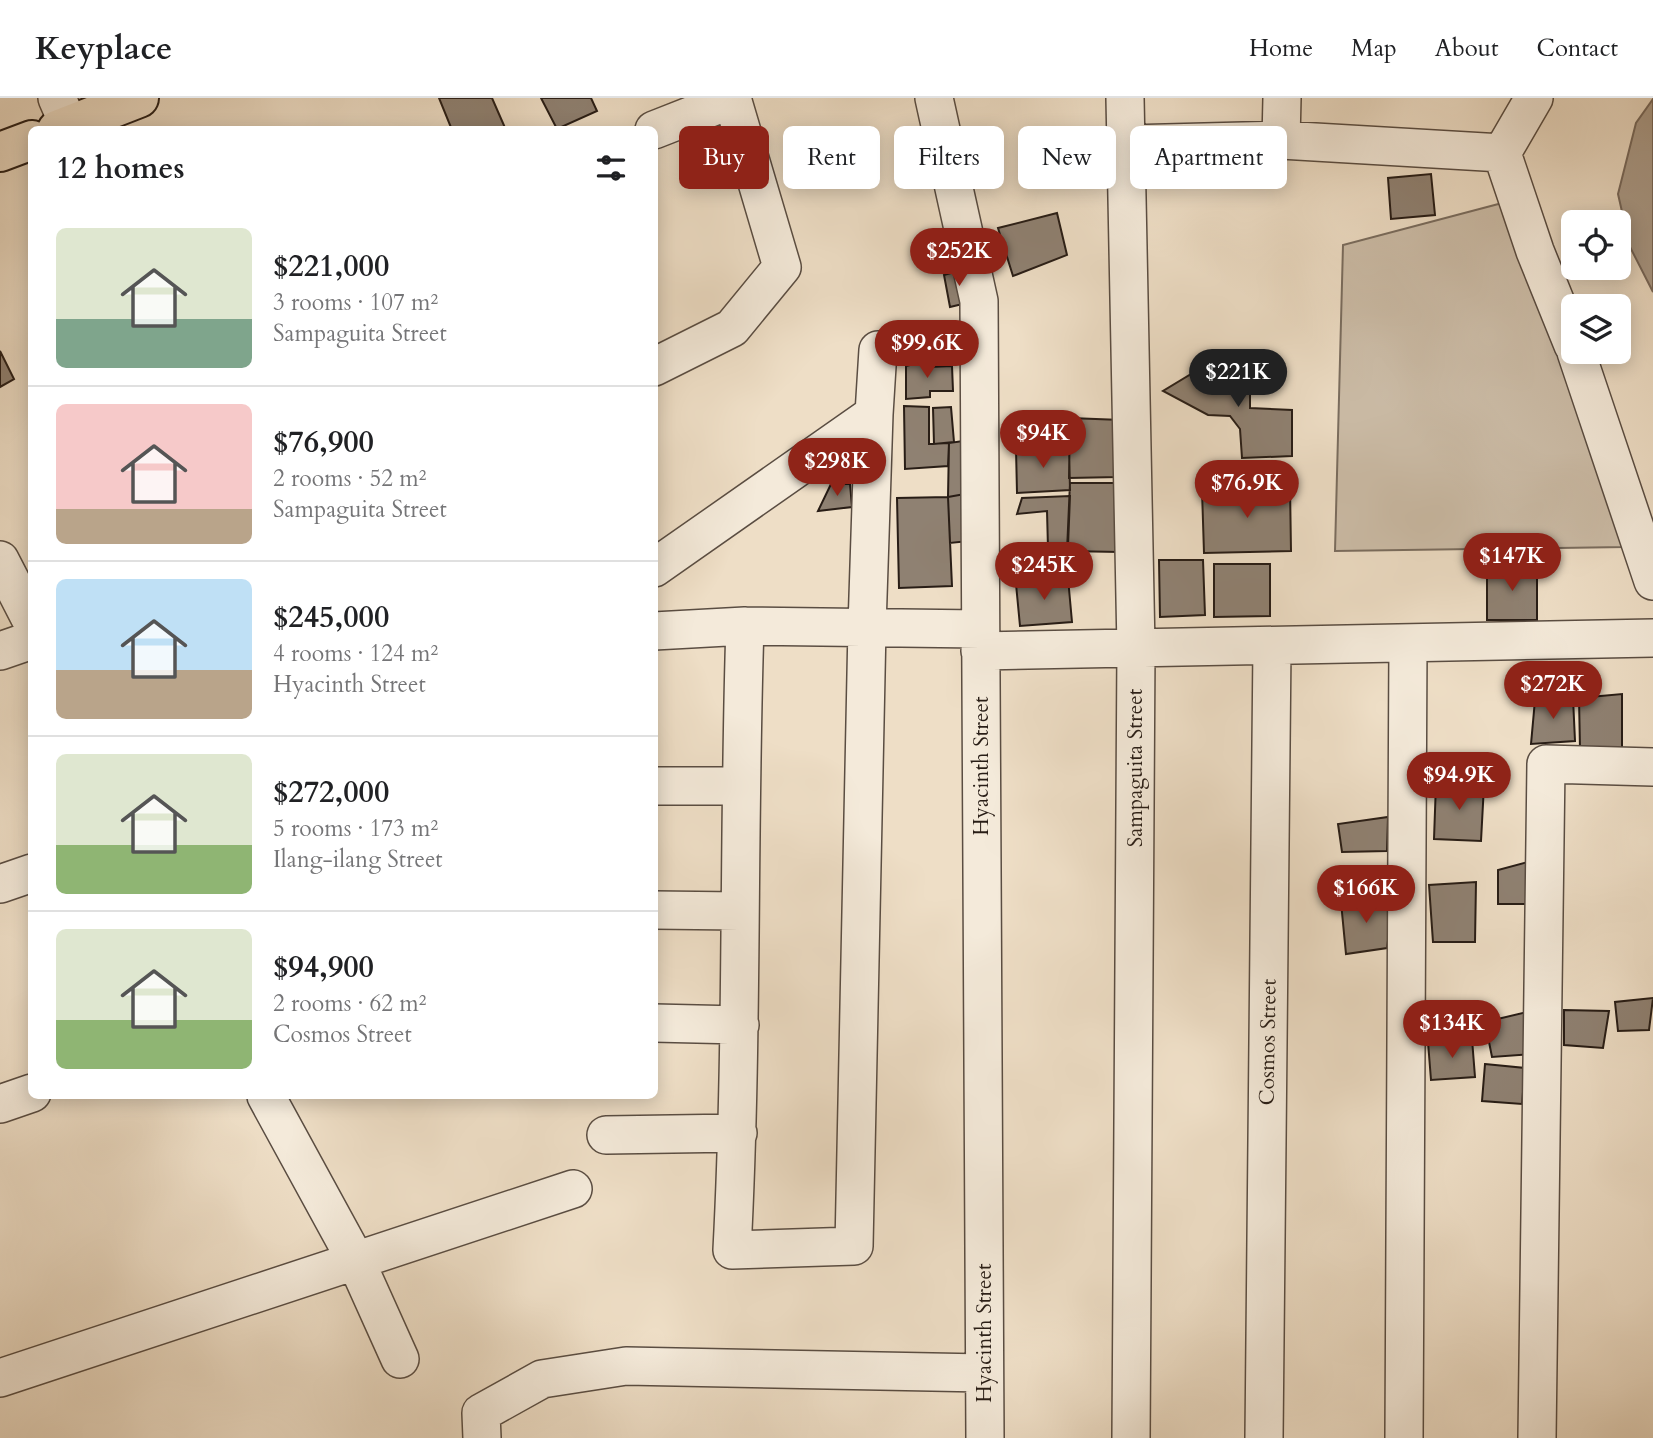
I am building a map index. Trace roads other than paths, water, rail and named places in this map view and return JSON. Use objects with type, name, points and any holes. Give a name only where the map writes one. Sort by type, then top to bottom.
[{"type":"main road","points":[[63,120],[139,98]]},
{"type":"main road","points":[[0,152],[28,142]]},
{"type":"street","points":[[658,128],[733,98],[782,267],[732,328],[658,365]]},
{"type":"street","name":"Hyacinth Street","points":[[934,98],[979,302],[985,1438]]},
{"type":"street","name":"Sampaguita Street","points":[[1125,98],[1136,648],[1132,1438]]},
{"type":"street","points":[[1282,98],[1282,126]]},
{"type":"street","points":[[1534,98],[1502,153],[1535,251],[1561,315]]},
{"type":"street","points":[[1287,140],[1502,153]]},
{"type":"street","points":[[745,626],[738,911],[738,1133],[732,1251],[854,1246],[867,627],[878,350]]},
{"type":"street","points":[[1580,364],[1653,581]]},
{"type":"street","points":[[658,565],[874,414]]},
{"type":"street","points":[[0,560],[28,614]]},
{"type":"street","points":[[658,631],[745,626],[867,627],[980,640],[1136,648],[1653,638]]},
{"type":"street","points":[[0,652],[28,642]]},
{"type":"street","points":[[1405,1438],[1408,643]]},
{"type":"street","name":"Cosmos Street","points":[[1264,1438],[1272,646]]},
{"type":"street","points":[[1537,1438],[1546,764],[1653,767]]},
{"type":"street","points":[[658,786],[740,786]]},
{"type":"street","points":[[0,884],[28,874]]},
{"type":"street","points":[[658,911],[738,911]]},
{"type":"street","points":[[658,1023],[740,1026]]},
{"type":"street","points":[[0,1104],[28,1094]]},
{"type":"street","points":[[269,1099],[355,1259],[400,1359]]},
{"type":"street","points":[[606,1135],[738,1133]]},
{"type":"street","points":[[0,1378],[573,1189]]},
{"type":"street","points":[[482,1438],[481,1413],[542,1379],[626,1366],[984,1373]]}]
